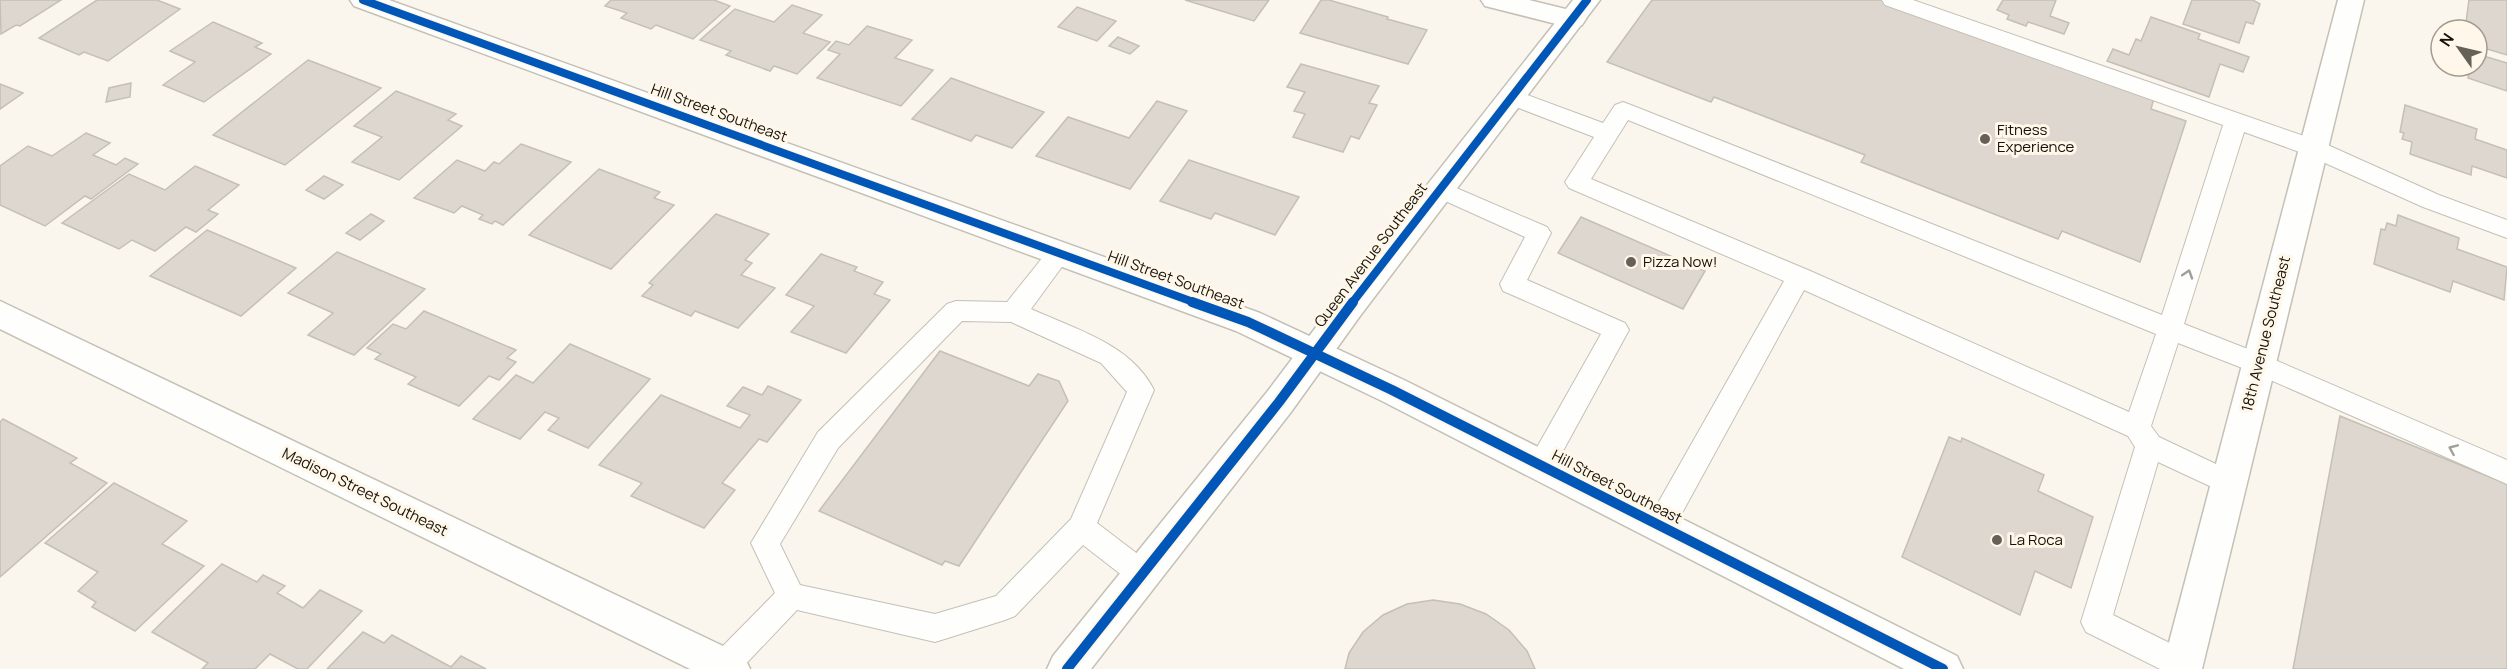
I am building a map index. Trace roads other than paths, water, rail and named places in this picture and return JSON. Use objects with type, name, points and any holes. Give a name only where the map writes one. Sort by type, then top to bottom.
[{"type":"street","name":"Hill Street Southeast","points":[[363,0],[1248,322],[1316,353],[1541,465],[1943,669]]},
{"type":"street","points":[[1494,0],[1579,10]]},
{"type":"street","name":"18th Avenue Southeast","points":[[2183,667],[2351,0]]},
{"type":"street","name":"Queen Avenue Southeast","points":[[1067,669],[1316,353],[1579,10]]},
{"type":"street","name":"Madison Street Southeast","points":[[0,314],[727,668]]},
{"type":"lane","points":[[1892,0],[2313,148],[2431,201],[2507,230]]},
{"type":"lane","points":[[1511,97],[1608,134]]},
{"type":"lane","points":[[2229,483],[2143,436],[1799,277],[1577,182],[1623,110],[2259,364],[2507,472]]},
{"type":"lane","points":[[2183,667],[2096,622],[2170,329],[2236,120]]},
{"type":"lane","points":[[1440,189],[1539,233],[1512,284],[1616,330],[1541,465]]},
{"type":"lane","points":[[1014,312],[1060,253]]},
{"type":"lane","points":[[1660,526],[1799,277]]},
{"type":"lane","points":[[956,311],[1014,312],[1110,356],[1141,390],[1081,527],[1005,607],[935,628],[791,596],[765,543],[828,440],[956,311]]},
{"type":"lane","points":[[1081,527],[1142,574]]},
{"type":"lane","points":[[727,668],[791,596]]},
{"type":"place","name":"Fitness Experience","points":[[1985,139]]},
{"type":"place","name":"Pizza Now!","points":[[1631,262]]},
{"type":"place","name":"La Roca","points":[[1997,540]]}]
